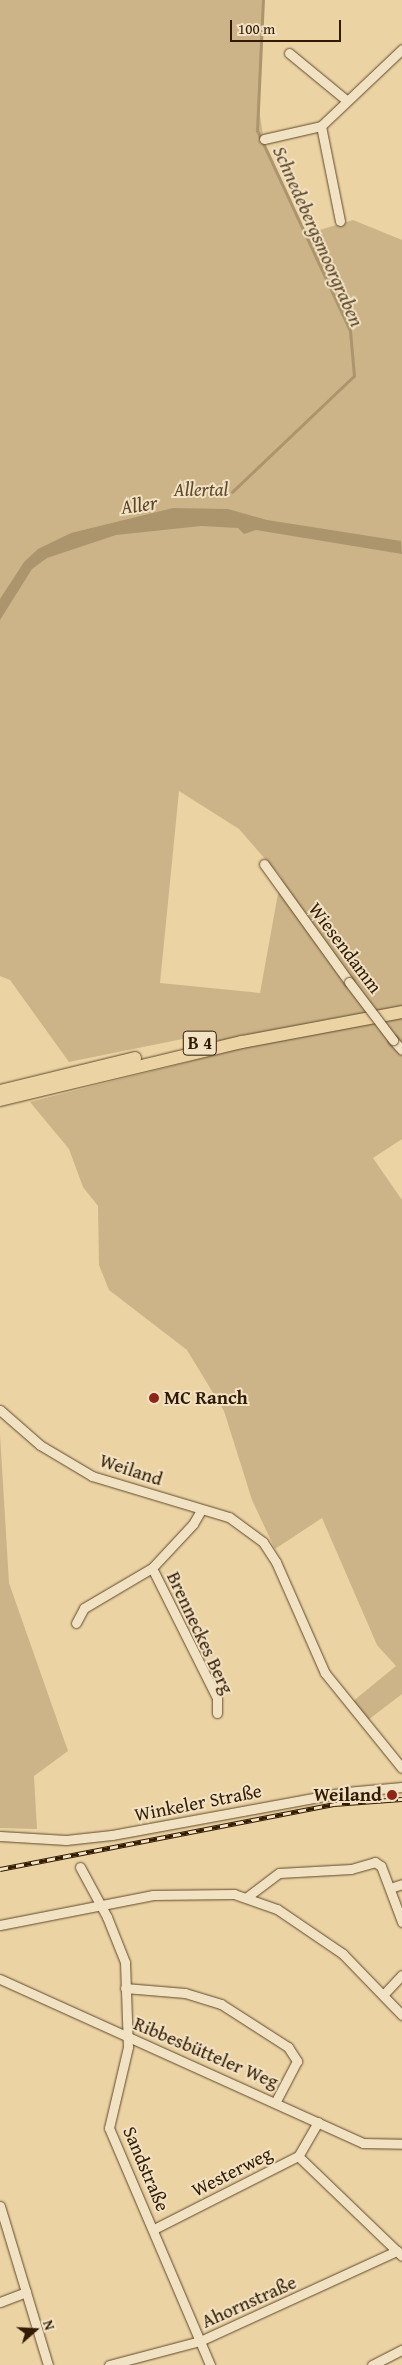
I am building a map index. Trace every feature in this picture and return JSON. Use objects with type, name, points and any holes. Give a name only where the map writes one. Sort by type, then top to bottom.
[{"type":"highway","name":"B 4","points":[[0,1091],[240,1034],[402,1005]]},
{"type":"highway","name":"B 4","points":[[0,1100],[242,1042],[402,1012]]},
{"type":"street","points":[[264,139],[321,126],[346,100],[402,49]]},
{"type":"street","points":[[289,53],[346,100]]},
{"type":"street","points":[[321,126],[340,221]]},
{"type":"street","name":"Wiesendamm","points":[[264,864],[349,982],[402,1050]]},
{"type":"street","name":"Weiland","points":[[0,1410],[40,1445],[92,1476],[229,1517],[263,1542],[276,1562],[325,1673],[402,1768]]},
{"type":"street","points":[[76,1622],[84,1608],[152,1568],[193,1524],[201,1510]]},
{"type":"street","name":"Brenneckes Berg","points":[[152,1568],[217,1698],[217,1713]]},
{"type":"street","name":"Winkeler Straße","points":[[0,1836],[66,1840],[112,1835],[346,1792],[402,1787]]},
{"type":"street","points":[[247,1897],[279,1873],[351,1869],[375,1862],[390,1888],[402,1922]]},
{"type":"street","name":"Sandstraße","points":[[80,1867],[118,1942],[124,1962],[128,2037],[109,2128],[210,2365]]},
{"type":"street","points":[[390,1888],[402,1884]]},
{"type":"street","points":[[0,1925],[98,1903],[181,1892],[247,1897],[302,1924],[343,1954],[384,1994],[402,2016]]},
{"type":"street","points":[[384,1994],[402,1975]]},
{"type":"street","name":"Ribbesbütteler Weg","points":[[0,1980],[276,2101],[368,2145],[402,2144]]},
{"type":"street","points":[[125,1988],[185,1993],[221,2004],[288,2047],[297,2061],[276,2101]]},
{"type":"street","points":[[318,2122],[298,2156],[399,2254]]},
{"type":"street","name":"Westerweg","points":[[154,2230],[298,2156]]},
{"type":"street","points":[[0,2206],[48,2365]]},
{"type":"street","name":"Ahornstraße","points":[[108,2365],[200,2341],[399,2254]]},
{"type":"street","points":[[0,2302],[26,2292]]},
{"type":"street","points":[[372,2365],[402,2350]]},
{"type":"green space","name":"Allertal","points":[[0,0],[263,0],[259,110],[264,141],[306,234],[353,220],[402,240],[402,1139],[373,1158],[402,1200],[402,1694],[368,1720],[352,1702],[396,1666],[377,1645],[322,1518],[275,1549],[252,1500],[224,1411],[187,1350],[109,1290],[99,1265],[98,1206],[83,1187],[69,1149],[30,1102],[227,1052],[212,1033],[69,1062],[10,980],[0,976]],"holes":[[[179,791],[239,829],[281,877],[260,993],[160,983]]]},
{"type":"green space","points":[[0,1434],[9,1583],[68,1751],[34,1776],[37,1829],[0,1828]]},
{"type":"shaded area","points":[[173,508],[228,509],[267,520],[401,541],[402,554],[256,530],[244,534],[238,528],[201,526],[116,535],[47,558],[32,569],[0,620],[0,599],[24,562],[38,549],[71,533]]},
{"type":"waterway","name":"Schnedebergsmoorgraben","points":[[232,492],[354,376],[350,331],[257,131],[263,0]]},
{"type":"railway","points":[[0,1869],[334,1804],[402,1799]]},
{"type":"place","name":"MC Ranch","points":[[154,1398]]},
{"type":"place","name":"Weiland","points":[[392,1795]]},
{"type":"water label","name":"Aller","points":[[139,504]]}]
